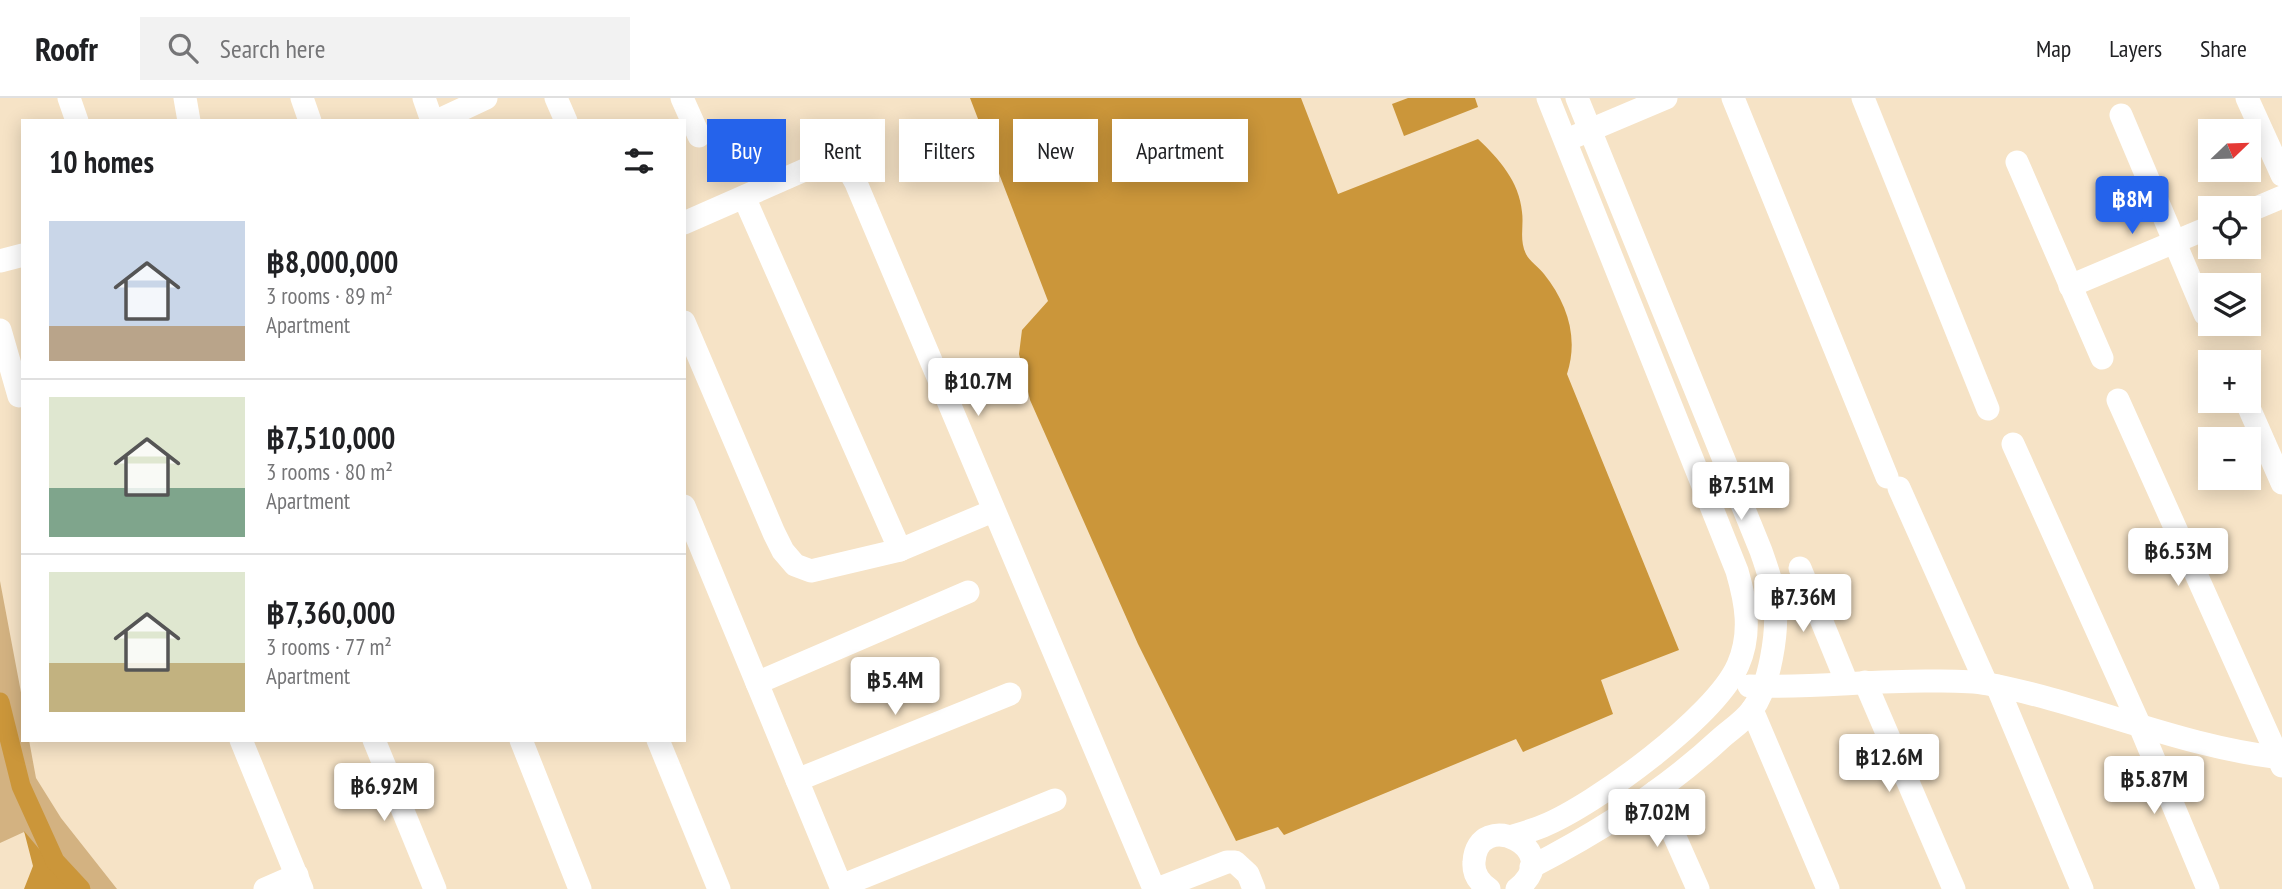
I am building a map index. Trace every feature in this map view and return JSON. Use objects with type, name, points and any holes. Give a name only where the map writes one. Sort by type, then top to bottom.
[{"type":"street","points":[[69,98],[75,119]]},
{"type":"street","points":[[185,98],[189,119]]},
{"type":"street","points":[[302,98],[309,119]]},
{"type":"street","points":[[424,98],[434,119]]},
{"type":"street","points":[[439,119],[486,98]]},
{"type":"street","points":[[556,98],[565,119]]},
{"type":"street","points":[[682,98],[699,136]]},
{"type":"street","points":[[1513,836],[1544,826],[1592,800],[1642,764],[1699,716],[1727,686],[1744,650],[1748,621],[1745,597],[1737,571],[1548,98]]},
{"type":"street","points":[[1528,880],[1697,761],[1752,710],[1763,687],[1775,629],[1772,582],[1577,98]]},
{"type":"street","points":[[1565,141],[1666,98]]},
{"type":"street","points":[[1734,98],[1893,482],[1991,684],[2082,889]]},
{"type":"street","points":[[1863,98],[1988,409]]},
{"type":"street","points":[[2247,98],[2282,175]]},
{"type":"street","points":[[2121,115],[2198,297]]},
{"type":"street","points":[[686,222],[825,161],[837,159],[846,165],[1157,887],[1227,862],[1236,862],[1248,874],[1254,889]]},
{"type":"street","points":[[2017,162],[2102,358]]},
{"type":"street","points":[[744,197],[900,550]]},
{"type":"street","points":[[2261,206],[2282,197]]},
{"type":"street","points":[[2070,286],[2198,232]]},
{"type":"street","points":[[0,261],[21,256]]},
{"type":"street","points":[[686,326],[774,533],[783,551],[795,565],[811,571],[900,550],[993,511]]},
{"type":"street","points":[[0,330],[19,396]]},
{"type":"street","points":[[1662,383],[1689,372]]},
{"type":"street","points":[[2118,400],[2281,761]]},
{"type":"street","points":[[2251,413],[2282,483]]},
{"type":"street","points":[[2013,444],[2140,726],[2208,889]]},
{"type":"street","points":[[686,511],[841,887],[1055,800]]},
{"type":"street","points":[[1800,568],[1954,889]]},
{"type":"street","points":[[757,683],[968,592]]},
{"type":"street","points":[[1727,686],[1763,687],[1856,682],[1991,684],[2052,698],[2140,726],[2281,761]]},
{"type":"street","points":[[797,780],[1010,694]]},
{"type":"street","points":[[1752,710],[1828,889]]},
{"type":"street","points":[[242,742],[300,882],[265,889]]},
{"type":"street","points":[[375,742],[436,889]]},
{"type":"street","points":[[522,742],[580,889]]},
{"type":"street","points":[[659,742],[719,889]]},
{"type":"street","points":[[1655,792],[1698,889]]},
{"type":"street","points":[[1489,889],[1474,870],[1476,853],[1487,839],[1504,834],[1523,843],[1530,854],[1528,880]]},
{"type":"shaded area","points":[[970,98],[1301,98],[1338,194],[1478,139],[1500,163],[1517,190],[1526,254],[1552,285],[1565,309],[1572,347],[1567,374],[1679,650],[1601,680],[1613,714],[1523,752],[1516,739],[1284,835],[1278,827],[1236,841],[1138,644],[1030,400],[1019,354],[1022,330],[1048,301],[999,173],[999,119],[978,119]]},
{"type":"shaded area","points":[[1408,98],[1475,98],[1478,107],[1404,136],[1392,104]]},
{"type":"shaded area","points":[[0,581],[21,692],[21,742],[29,742],[36,778],[61,818],[117,889],[73,889],[24,832],[0,843]]},
{"type":"shaded area","points":[[24,831],[73,889],[24,889],[33,866]]},
{"type":"waterway","points":[[0,702],[21,786],[55,861],[81,889]]}]
